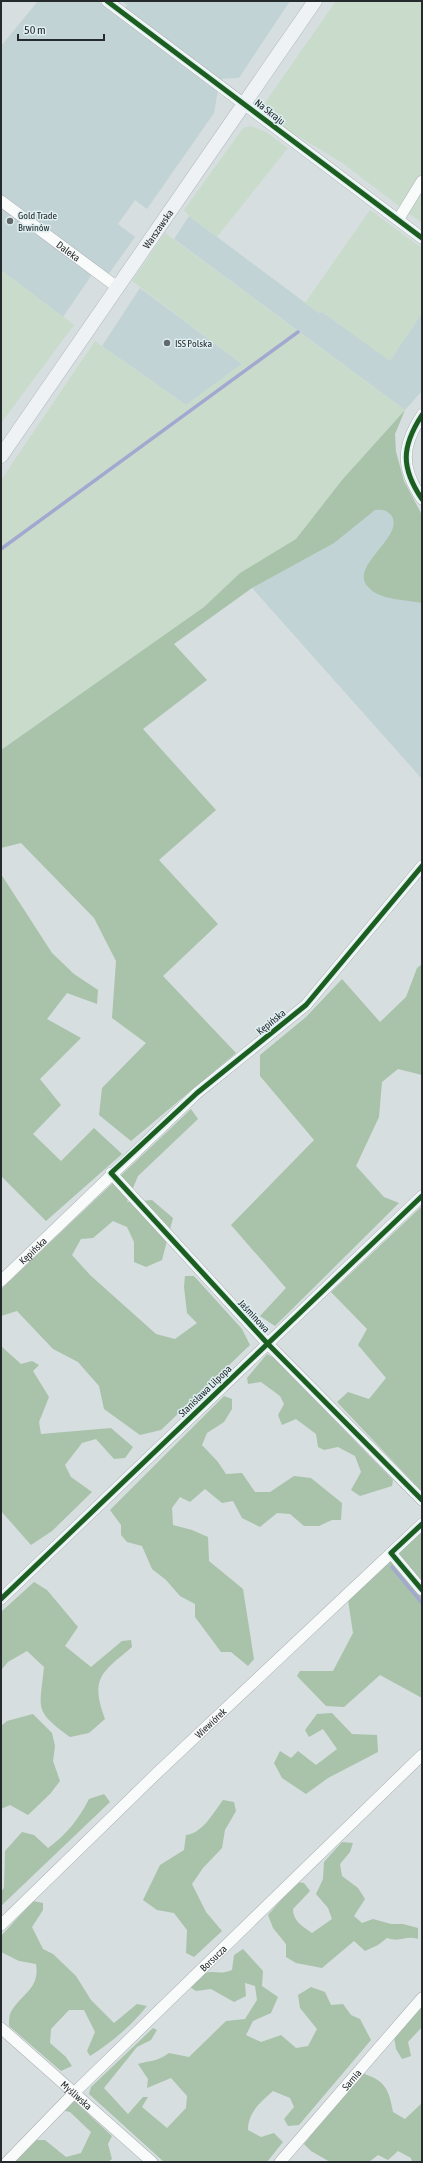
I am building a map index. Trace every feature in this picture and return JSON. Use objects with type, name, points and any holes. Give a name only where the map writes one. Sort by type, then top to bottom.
[{"type":"main road","name":"Warszawska","points":[[1,456],[315,1]]},
{"type":"street","name":"Na Skraju","points":[[107,1],[422,238]]},
{"type":"street","points":[[398,220],[422,181]]},
{"type":"street","name":"Daleka","points":[[1,201],[117,287]]},
{"type":"street","points":[[422,416],[411,433],[406,455],[409,479],[422,499]]},
{"type":"street","name":"Kępińska","points":[[1,1281],[111,1173],[197,1093],[306,1005],[422,866]]},
{"type":"street","name":"Jaśminowa","points":[[111,1173],[267,1343],[422,1500]]},
{"type":"street","name":"Stanisława Lilpopa","points":[[1,1599],[422,1196]]},
{"type":"street","name":"Wiewiórek","points":[[1,1925],[157,1773],[422,1524]]},
{"type":"street","points":[[391,1553],[422,1590]]},
{"type":"street","name":"Borsucza","points":[[7,2162],[74,2093],[422,1755]]},
{"type":"street","name":"Sarnia","points":[[280,2162],[422,1998]]},
{"type":"street","name":"Myśliwska","points":[[1,2028],[152,2162]]},
{"type":"shaded area","points":[[38,1],[98,1],[218,90],[214,113],[147,209],[135,200],[118,224],[135,237],[108,275],[1,195],[1,46]]},
{"type":"shaded area","points":[[121,1],[290,1],[239,78],[220,79],[125,8],[127,5]]},
{"type":"shaded area","points":[[1,205],[93,273],[63,317],[1,270]]},
{"type":"shaded area","points":[[189,216],[319,313],[322,312],[390,360],[422,313],[422,391],[405,410],[174,239]]},
{"type":"shaded area","points":[[140,288],[242,364],[186,405],[102,346]]},
{"type":"shaded area","points":[[381,457],[422,518],[422,779],[252,588],[333,543]]},
{"type":"green space","points":[[336,1],[422,1],[422,172],[399,206],[341,162],[276,123],[267,114],[269,111],[264,104]]},
{"type":"green space","points":[[251,126],[266,132],[288,148],[217,237],[189,216],[184,210],[243,128]]},
{"type":"green space","points":[[422,188],[422,223],[407,212]]},
{"type":"green space","points":[[370,210],[422,248],[422,313],[390,361],[322,312],[319,313],[305,303]]},
{"type":"green space","points":[[165,233],[405,410],[342,480],[296,539],[240,573],[204,607],[1,750],[1,480],[95,341],[186,405],[242,364],[132,281]]},
{"type":"green space","points":[[1,270],[74,325],[1,423]]},
{"type":"green space","points":[[405,410],[395,434],[396,452],[404,481],[422,515],[422,603],[394,599],[380,595],[369,588],[364,580],[365,571],[370,561],[385,542],[394,523],[388,512],[375,510],[334,543],[252,588],[174,644],[207,680],[143,729],[216,810],[159,860],[218,924],[163,976],[236,1053],[131,1141],[99,1115],[102,1088],[146,1043],[112,1018],[116,961],[94,918],[21,843],[1,848],[1,750],[204,607],[240,573],[296,539],[342,480]]},
{"type":"green space","points":[[1,874],[52,953],[74,974],[98,990],[97,1004],[67,993],[47,1019],[81,1038],[40,1079],[61,1105],[33,1134],[61,1161],[94,1128],[122,1154],[46,1221],[1,1176]]},
{"type":"green space","points":[[422,964],[422,1075],[398,1069],[382,1082],[379,1117],[356,1166],[384,1197],[399,1203],[275,1326],[260,1316],[286,1288],[231,1225],[314,1140],[260,1076],[260,1055],[306,1017],[342,979],[380,1022],[406,997],[417,968]]},
{"type":"green space","points":[[191,1109],[198,1119],[138,1176],[127,1202],[152,1200],[173,1218],[162,1260],[146,1267],[134,1262],[134,1242],[127,1227],[113,1221],[93,1238],[81,1239],[72,1255],[90,1275],[156,1334],[175,1339],[197,1323],[187,1313],[184,1287],[185,1276],[194,1276],[242,1329],[250,1345],[161,1430],[140,1435],[104,1409],[99,1386],[78,1362],[53,1349],[17,1311],[1,1316],[1,1289]]},
{"type":"green space","points":[[422,1206],[422,1492],[337,1402],[348,1392],[369,1399],[386,1378],[358,1345],[367,1329],[331,1292]]},
{"type":"green space","points":[[1,1346],[21,1364],[32,1361],[39,1365],[33,1371],[49,1397],[39,1422],[41,1434],[111,1428],[133,1447],[125,1458],[114,1459],[96,1439],[82,1443],[65,1465],[71,1477],[92,1492],[52,1531],[31,1545],[1,1511]]},
{"type":"green space","points":[[267,1354],[274,1358],[393,1480],[392,1486],[360,1496],[351,1490],[361,1472],[355,1456],[338,1447],[324,1450],[318,1447],[316,1434],[296,1419],[282,1425],[278,1415],[284,1404],[280,1396],[261,1382],[248,1384],[247,1378]]},
{"type":"green space","points":[[224,1396],[232,1399],[232,1409],[224,1422],[207,1433],[202,1445],[218,1462],[226,1474],[242,1473],[255,1492],[270,1492],[294,1476],[311,1478],[342,1503],[341,1520],[332,1520],[319,1526],[304,1526],[290,1514],[277,1513],[260,1527],[242,1518],[233,1501],[222,1503],[205,1489],[190,1502],[180,1497],[172,1508],[173,1525],[192,1530],[208,1537],[209,1561],[243,1589],[254,1659],[248,1666],[231,1652],[221,1652],[195,1617],[195,1604],[180,1596],[166,1580],[152,1569],[142,1546],[127,1542],[121,1535],[121,1525],[110,1510]]},
{"type":"green space","points":[[422,1529],[422,1698],[380,1675],[344,1707],[326,1706],[297,1676],[300,1671],[333,1671],[353,1633],[348,1600]]},
{"type":"green space","points":[[34,1582],[47,1590],[78,1627],[65,1646],[91,1667],[122,1641],[131,1640],[132,1647],[113,1663],[101,1677],[99,1694],[105,1719],[89,1733],[70,1737],[50,1721],[44,1714],[41,1692],[44,1667],[27,1651],[8,1662],[1,1670],[1,1612]]},
{"type":"green space","points":[[332,1713],[352,1734],[377,1735],[378,1752],[328,1778],[306,1794],[282,1778],[274,1763],[280,1751],[291,1758],[298,1751],[316,1765],[337,1749],[323,1729],[309,1737],[305,1730],[317,1714]]},
{"type":"green space","points":[[33,1714],[52,1733],[55,1746],[53,1761],[60,1781],[50,1794],[28,1815],[10,1805],[1,1809],[1,1726],[7,1721]]},
{"type":"green space","points":[[104,1794],[110,1802],[1,1906],[1,1891],[4,1888],[5,1851],[22,1832],[34,1835],[48,1848],[61,1838],[72,1826],[89,1799]]},
{"type":"green space","points":[[223,1800],[234,1802],[236,1811],[225,1830],[222,1848],[203,1868],[192,1884],[206,1912],[222,1931],[194,1957],[186,1953],[187,1930],[174,1913],[157,1910],[143,1900],[160,1865],[184,1850],[186,1835],[198,1831]]},
{"type":"green space","points":[[342,1842],[353,1843],[350,1852],[340,1864],[342,1876],[358,1888],[365,1899],[354,1916],[362,1923],[373,1919],[391,1924],[403,1924],[418,1928],[418,1939],[409,1938],[396,1940],[387,1938],[378,1945],[365,1951],[354,1941],[322,1968],[296,1963],[286,1957],[286,1944],[273,1928],[268,1915],[297,1882],[304,1883],[310,1891],[293,1909],[296,1920],[312,1933],[332,1919],[328,1908],[316,1894],[323,1879],[324,1862]]},
{"type":"green space","points":[[33,1901],[43,1903],[43,1910],[32,1927],[43,1949],[53,1954],[76,1976],[91,2000],[114,2023],[137,2004],[147,2006],[121,2033],[90,2056],[87,2051],[95,2032],[84,2010],[69,2010],[51,2029],[50,2043],[66,2057],[72,2066],[61,2071],[9,2026],[11,2012],[16,2004],[30,1990],[37,1972],[36,1964],[19,1961],[1,1952],[1,1936]]},
{"type":"green space","points":[[243,1949],[263,1971],[262,1986],[278,1997],[271,2013],[253,2021],[246,2035],[261,2042],[281,2035],[296,2048],[308,2046],[317,2029],[300,2008],[298,1995],[311,1987],[325,1992],[331,2005],[343,2004],[351,2015],[360,2019],[371,2040],[299,2125],[288,2126],[284,2119],[294,2107],[290,2098],[273,2091],[259,2104],[252,2113],[248,2130],[261,2137],[274,2133],[283,2142],[267,2162],[164,2162],[89,2094],[91,2087],[153,2028],[157,2030],[151,2040],[137,2047],[104,2088],[128,2114],[143,2097],[148,2097],[142,2107],[167,2128],[186,2108],[187,2096],[171,2078],[147,2088],[148,2079],[138,2064],[157,2059],[169,2053],[189,2057],[226,2021],[245,2019],[257,2000],[255,1986],[245,1983],[246,1996],[234,2002],[211,1989],[196,1991],[190,1987],[202,1975],[211,1972],[221,1973],[232,1970],[234,1955]]},
{"type":"green space","points":[[422,2006],[422,2027],[408,2042],[411,2056],[402,2059],[396,2049],[394,2037]]},
{"type":"green space","points":[[361,2073],[381,2082],[390,2097],[393,2112],[405,2119],[422,2103],[422,2162],[412,2162],[411,2158],[398,2151],[388,2160],[378,2155],[369,2162],[330,2162],[311,2151],[304,2144]]},
{"type":"green space","points":[[70,2097],[112,2136],[108,2144],[112,2159],[108,2162],[12,2162],[35,2140],[45,2140],[66,2157],[81,2153],[91,2132],[70,2112],[60,2110]]},
{"type":"waterway","points":[[1,549],[298,332]]},
{"type":"waterway","points":[[392,1567],[422,1603]]},
{"type":"cycle path","points":[[107,1],[422,238]]},
{"type":"cycle path","points":[[422,415],[410,437],[406,457],[410,477],[422,499]]},
{"type":"cycle path","points":[[422,866],[306,1005],[197,1093],[111,1173],[267,1343],[422,1500]]},
{"type":"cycle path","points":[[1,1599],[422,1196]]},
{"type":"cycle path","points":[[422,1524],[391,1553],[422,1590]]},
{"type":"place","name":"Gold Trade Brwinów","points":[[10,221]]},
{"type":"place","name":"ISS Polska","points":[[167,343]]}]
